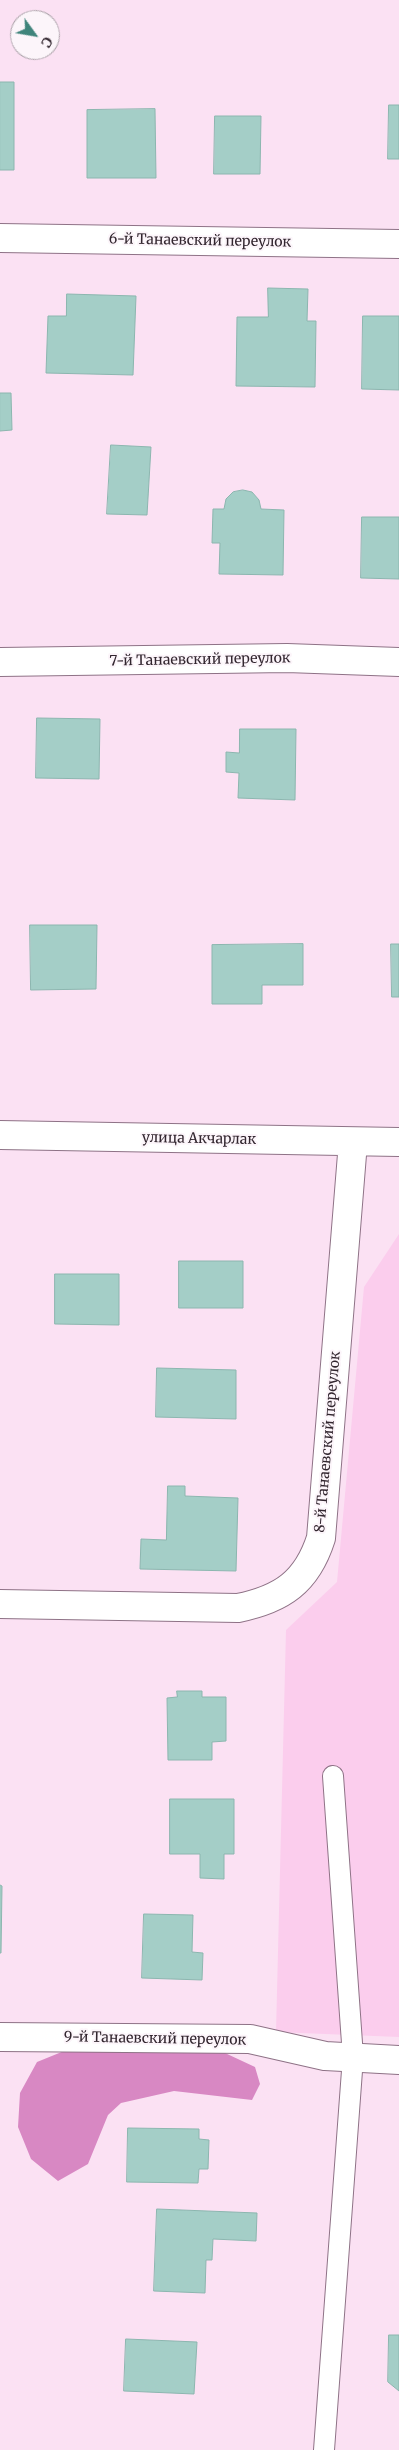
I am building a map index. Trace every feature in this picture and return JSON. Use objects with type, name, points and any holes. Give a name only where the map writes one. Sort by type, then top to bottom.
[{"type":"street","name":"6-й Танаевский переулок","points":[[0,238],[399,244]]},
{"type":"street","name":"7-й Танаевский переулок","points":[[0,662],[287,658],[399,662]]},
{"type":"street","name":"улица Акчарлак","points":[[0,1134],[399,1142]]},
{"type":"street","name":"8-й Танаевский переулок","points":[[0,1604],[238,1608],[262,1603],[285,1592],[303,1575],[315,1557],[321,1538],[353,1142]]},
{"type":"street","name":"9-й Танаевский переулок","points":[[0,2037],[250,2039],[325,2056],[399,2060]]},
{"type":"lane","points":[[324,2450],[353,2057],[333,1776]]},
{"type":"shaded area","points":[[399,1234],[399,2037],[276,2032],[286,1630],[337,1582],[364,1287]]},
{"type":"shaded area","points":[[69,2049],[225,2053],[255,2067],[260,2084],[252,2100],[174,2091],[121,2103],[108,2115],[88,2164],[58,2181],[31,2159],[18,2127],[20,2093],[37,2062]]},
{"type":"building","points":[[0,82],[14,82],[14,170],[0,170]]},
{"type":"building","points":[[389,105],[399,105],[399,159],[388,159]]},
{"type":"building","points":[[155,109],[156,178],[87,178],[87,110]]},
{"type":"building","points":[[215,116],[261,116],[260,174],[214,174]]},
{"type":"building","points":[[268,288],[308,289],[307,321],[316,321],[315,387],[236,386],[237,317],[268,317]]},
{"type":"building","points":[[67,294],[136,296],[133,375],[46,373],[48,316],[66,316]]},
{"type":"building","points":[[363,316],[399,316],[399,390],[362,389]]},
{"type":"building","points":[[0,393],[11,393],[12,430],[0,431]]},
{"type":"building","points":[[111,445],[151,447],[147,515],[107,514]]},
{"type":"building","points":[[243,490],[252,492],[259,500],[261,509],[284,510],[283,575],[219,574],[220,543],[212,543],[213,509],[224,509],[226,499],[233,492]]},
{"type":"building","points":[[362,517],[399,517],[399,579],[361,578]]},
{"type":"building","points":[[37,718],[100,719],[99,779],[36,778]]},
{"type":"building","points":[[240,729],[296,729],[295,800],[238,798],[239,773],[226,772],[226,752],[239,753]]},
{"type":"building","points":[[30,925],[97,925],[96,989],[31,990]]},
{"type":"building","points":[[303,944],[303,985],[262,985],[262,1004],[212,1004],[212,945]]},
{"type":"building","points":[[391,944],[399,944],[399,997],[392,997]]},
{"type":"building","points":[[179,1261],[243,1261],[243,1308],[179,1308]]},
{"type":"building","points":[[55,1274],[119,1274],[119,1325],[55,1324]]},
{"type":"building","points":[[157,1368],[236,1370],[236,1419],[156,1417]]},
{"type":"building","points":[[168,1486],[185,1486],[185,1496],[238,1498],[236,1571],[140,1569],[141,1539],[166,1540]]},
{"type":"building","points":[[177,1691],[202,1691],[202,1697],[226,1697],[226,1741],[212,1742],[212,1760],[168,1760],[167,1698],[177,1697]]},
{"type":"building","points":[[170,1799],[234,1799],[234,1854],[224,1854],[224,1879],[200,1878],[200,1854],[170,1854]]},
{"type":"building","points":[[0,1885],[2,1886],[1,1953],[0,1953]]},
{"type":"building","points":[[144,1914],[193,1915],[192,1952],[203,1953],[202,1980],[142,1978]]},
{"type":"building","points":[[128,2128],[199,2129],[199,2139],[209,2140],[208,2169],[199,2169],[198,2183],[127,2182]]},
{"type":"building","points":[[157,2209],[257,2213],[256,2241],[213,2239],[212,2260],[206,2260],[205,2293],[154,2291]]},
{"type":"building","points":[[389,2335],[399,2335],[399,2391],[388,2382]]},
{"type":"building","points":[[126,2339],[197,2342],[194,2394],[124,2391]]}]
